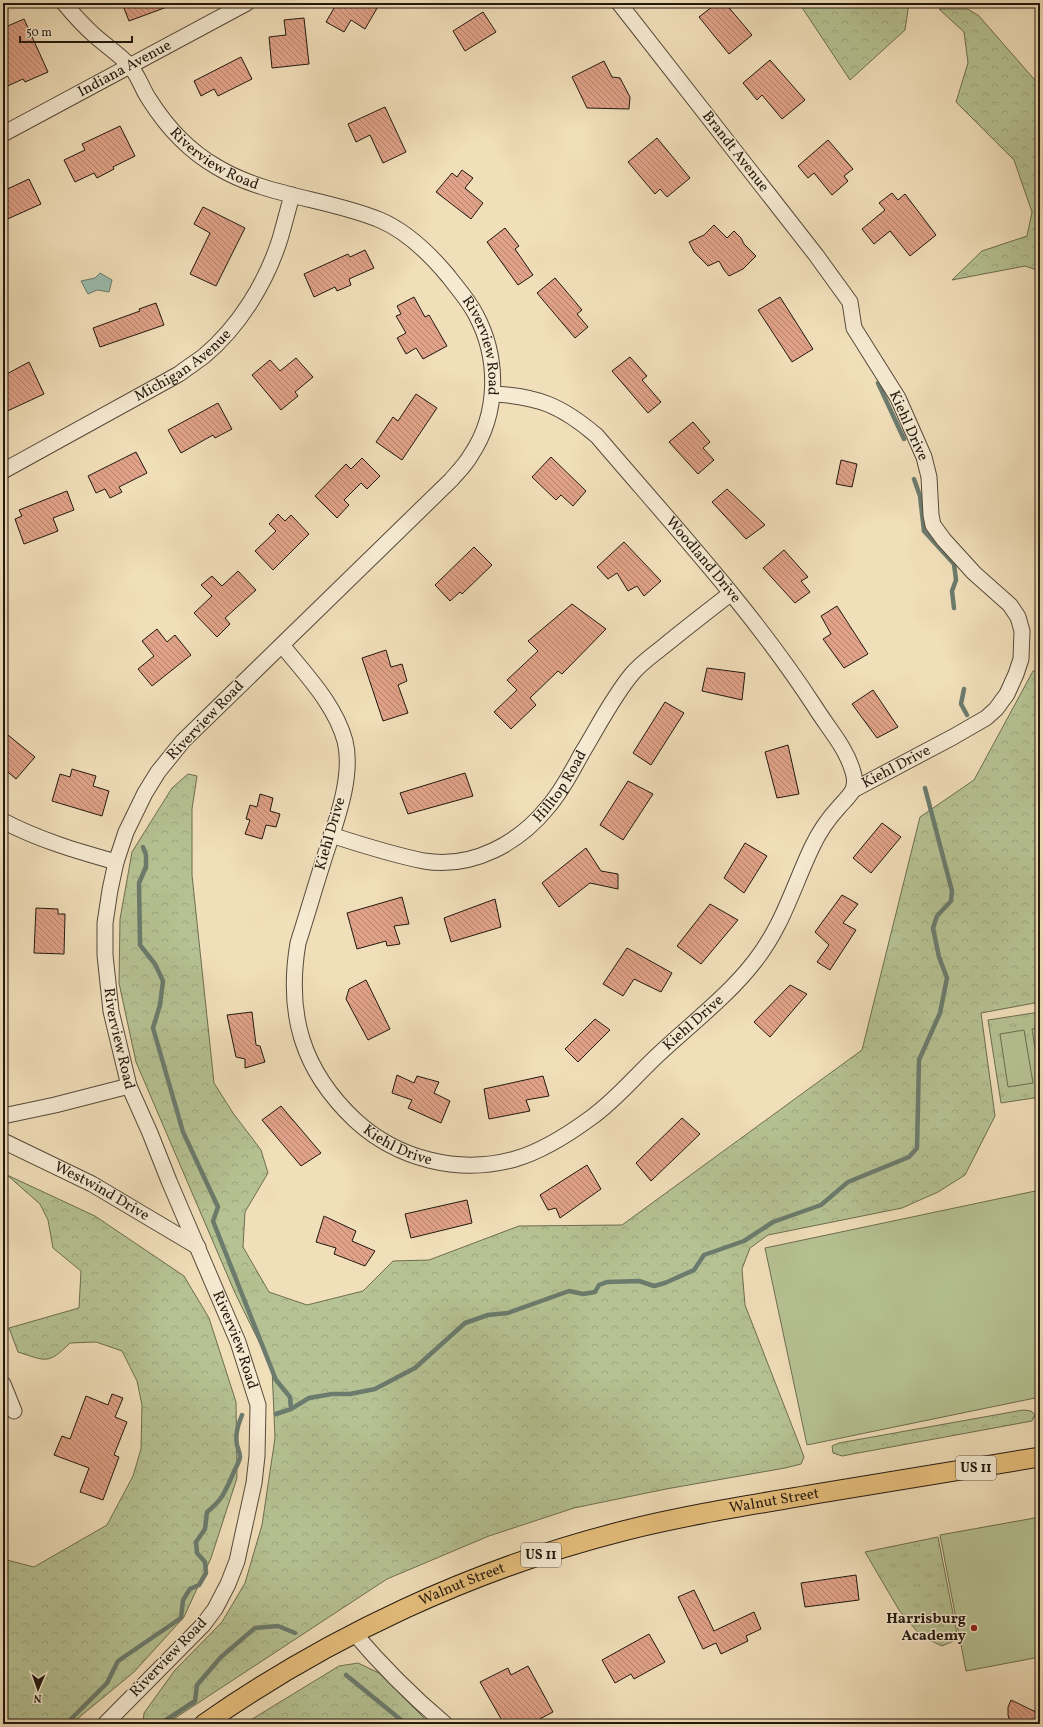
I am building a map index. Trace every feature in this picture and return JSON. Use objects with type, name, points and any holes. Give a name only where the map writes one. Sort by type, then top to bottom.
[{"type":"main road","name":"Walnut Street","points":[[204,1724],[282,1672],[392,1614],[506,1567],[584,1542],[677,1518],[1040,1457]]},
{"type":"street","points":[[64,3],[91,33],[131,66]]},
{"type":"street","name":"Indiana Avenue","points":[[3,134],[247,3]]},
{"type":"street","name":"Brandt Avenue","points":[[619,3],[816,255],[850,302]]},
{"type":"street","name":"Riverview Road","points":[[105,1724],[204,1625],[215,1609],[228,1584],[237,1561],[251,1503],[257,1456],[258,1404],[238,1342],[169,1181],[150,1132],[129,1086],[111,1011],[105,955],[105,923],[116,862],[126,832],[145,793],[158,772],[183,741],[451,480],[471,455],[487,424],[492,394],[493,370],[490,350],[484,332],[475,314],[464,296],[434,259],[418,244],[382,221],[324,202],[268,189],[240,179],[216,167],[195,153],[177,136],[149,99],[131,66]]},
{"type":"street","name":"Michigan Avenue","points":[[3,471],[179,374],[204,356],[241,316],[267,272],[280,240],[292,195]]},
{"type":"street","name":"Kiehl Drive","points":[[282,645],[326,701],[336,718],[345,741],[347,756],[346,778],[331,835],[298,943],[295,961],[294,998],[298,1026],[313,1068],[322,1084],[338,1104],[361,1125],[381,1140],[408,1154],[435,1162],[458,1165],[479,1165],[497,1163],[517,1158],[553,1143],[592,1117],[738,982],[755,961],[781,922],[812,848],[824,825],[841,804],[850,796],[853,790],[953,738],[986,718],[996,709],[1007,694],[1016,674],[1021,659],[1022,631],[1018,617],[1010,605],[974,573],[944,540],[933,525],[929,477],[924,456],[898,398],[854,328],[850,302]]},
{"type":"street","name":"Woodland Drive","points":[[492,394],[531,398],[577,418],[597,436],[778,653],[835,736],[846,755],[853,772],[855,783],[853,790]]},
{"type":"street","name":"Hilltop Road","points":[[331,835],[377,850],[425,861],[443,862],[467,859],[503,846],[521,835],[550,805],[612,703],[632,674],[697,619],[730,594]]},
{"type":"street","points":[[3,820],[33,836],[69,850],[116,862]]},
{"type":"street","points":[[3,1116],[55,1105],[129,1086]]},
{"type":"street","name":"Westwind Drive","points":[[3,1141],[92,1184],[198,1247]]},
{"type":"street","points":[[3,1384],[14,1411]]},
{"type":"street","points":[[354,1633],[375,1658],[412,1695],[445,1724]]},
{"type":"green space","points":[[799,3],[909,3],[905,30],[850,80]]},
{"type":"green space","points":[[939,9],[968,9],[979,16],[1040,86],[1040,271],[1025,266],[952,280],[982,251],[1027,236],[1032,212],[1014,160],[956,102],[968,63],[964,32]]},
{"type":"green space","points":[[1033,671],[1040,671],[1040,1002],[981,1013],[995,1116],[965,1175],[938,1192],[902,1208],[768,1235],[750,1248],[742,1269],[745,1305],[804,1457],[801,1464],[574,1508],[489,1536],[387,1579],[166,1724],[143,1724],[144,1713],[175,1670],[222,1622],[245,1583],[262,1525],[275,1438],[272,1368],[235,1293],[136,1062],[119,983],[120,919],[132,852],[172,788],[188,774],[197,776],[192,809],[192,875],[214,1083],[233,1113],[261,1150],[268,1173],[245,1212],[243,1247],[269,1292],[307,1305],[363,1291],[393,1261],[429,1260],[519,1226],[622,1225],[862,1050],[920,817],[974,780]]},
{"type":"green space","points":[[1040,1012],[1040,1097],[1001,1103],[988,1020]]},
{"type":"green space","points":[[1040,1028],[1040,1080],[1032,1029]]},
{"type":"green space","points":[[1024,1030],[1033,1083],[1008,1087],[1000,1034]]},
{"type":"green space","points":[[7,1175],[95,1216],[184,1276],[209,1318],[236,1402],[237,1478],[211,1558],[184,1617],[134,1672],[71,1724],[3,1724],[3,1559],[34,1567],[107,1525],[133,1476],[141,1449],[142,1405],[137,1381],[122,1351],[96,1342],[70,1343],[57,1355],[46,1359],[41,1359],[18,1352],[9,1328],[79,1308],[81,1271],[53,1248],[48,1220],[40,1204]]},
{"type":"green space","points":[[1040,1190],[1040,1397],[807,1445],[765,1248]]},
{"type":"green space","points":[[1023,1410],[1031,1411],[1035,1415],[1032,1421],[842,1456],[833,1453],[832,1446],[839,1443]]},
{"type":"green space","points":[[1040,1517],[1040,1657],[966,1671],[940,1535]]},
{"type":"green space","points":[[938,1537],[958,1639],[942,1646],[921,1636],[899,1610],[865,1552]]},
{"type":"green space","points":[[358,1663],[379,1673],[430,1724],[244,1724],[339,1666]]},
{"type":"shaded area","points":[[100,273],[112,280],[109,292],[97,290],[88,294],[81,281],[95,278]]},
{"type":"building","points":[[122,3],[174,3],[175,4],[129,21]]},
{"type":"building","points":[[337,3],[380,3],[365,29],[351,20],[344,32],[326,22]]},
{"type":"building","points":[[717,3],[725,3],[752,35],[729,54],[699,17]]},
{"type":"building","points":[[483,12],[496,32],[465,51],[453,31]]},
{"type":"building","points":[[304,18],[309,64],[272,68],[269,37],[286,35],[284,20]]},
{"type":"building","points":[[24,19],[48,72],[25,82],[23,79],[3,88],[3,28]]},
{"type":"building","points":[[241,57],[252,79],[218,96],[214,89],[201,96],[194,81]]},
{"type":"building","points":[[770,60],[805,100],[782,119],[762,95],[757,100],[743,83]]},
{"type":"building","points":[[604,61],[612,77],[620,78],[630,97],[629,109],[587,108],[572,77]]},
{"type":"building","points":[[385,107],[406,152],[383,163],[370,135],[356,142],[348,124]]},
{"type":"building","points":[[120,126],[135,156],[113,167],[114,169],[97,178],[94,173],[75,182],[64,160],[85,150],[82,144]]},
{"type":"building","points":[[657,138],[690,178],[667,197],[660,189],[655,194],[628,162]]},
{"type":"building","points":[[828,140],[853,169],[844,176],[848,181],[832,195],[814,173],[808,178],[798,166]]},
{"type":"building","points":[[462,170],[473,178],[465,188],[483,203],[471,219],[436,192],[452,173],[457,177]]},
{"type":"building","points":[[29,179],[41,204],[3,221],[3,191]]},
{"type":"building","points":[[892,193],[898,200],[905,194],[936,235],[910,256],[890,231],[874,244],[862,229],[885,210],[879,203]]},
{"type":"building","points":[[203,207],[245,228],[216,286],[190,274],[210,233],[194,224]]},
{"type":"building","points":[[714,225],[727,238],[734,231],[756,256],[743,269],[729,276],[719,261],[708,266],[694,252],[689,242],[704,235]]},
{"type":"building","points":[[505,228],[519,246],[515,249],[533,275],[518,285],[487,242]]},
{"type":"building","points":[[365,250],[374,268],[349,279],[351,285],[337,291],[335,287],[314,297],[304,274],[348,254],[350,257]]},
{"type":"building","points":[[555,278],[582,310],[577,314],[588,327],[575,338],[537,293]]},
{"type":"building","points":[[414,297],[425,317],[429,315],[447,346],[423,359],[416,348],[406,354],[397,338],[406,333],[396,316],[401,314],[397,306]]},
{"type":"building","points":[[780,297],[813,349],[792,362],[758,310]]},
{"type":"building","points":[[156,303],[164,325],[100,347],[93,328],[140,311],[139,309]]},
{"type":"building","points":[[630,357],[647,376],[642,380],[661,402],[648,413],[612,371]]},
{"type":"building","points":[[296,358],[313,377],[295,392],[298,396],[281,410],[252,375],[270,360],[280,371]]},
{"type":"building","points":[[29,362],[44,394],[3,413],[3,376]]},
{"type":"building","points":[[416,394],[437,408],[402,460],[376,442],[393,417],[398,421]]},
{"type":"building","points":[[218,403],[232,429],[215,438],[213,435],[181,453],[168,430]]},
{"type":"building","points":[[693,422],[710,442],[703,448],[714,460],[698,474],[669,442]]},
{"type":"building","points":[[136,452],[147,473],[119,487],[122,492],[110,498],[105,489],[96,493],[88,476]]},
{"type":"building","points":[[551,457],[586,491],[573,506],[561,495],[556,500],[532,477]]},
{"type":"building","points":[[362,458],[380,476],[367,489],[361,483],[344,500],[349,505],[337,518],[315,496],[346,464],[351,469]]},
{"type":"building","points":[[841,460],[857,464],[852,487],[836,484]]},
{"type":"building","points":[[727,489],[765,525],[746,539],[712,502]]},
{"type":"building","points":[[67,491],[74,510],[53,518],[58,531],[24,544],[15,519],[22,516],[19,510]]},
{"type":"building","points":[[278,514],[285,521],[291,515],[309,534],[273,570],[255,551],[276,531],[269,524]]},
{"type":"building","points":[[624,542],[661,581],[644,596],[637,586],[628,591],[617,573],[608,579],[597,567]]},
{"type":"building","points":[[474,547],[492,565],[462,594],[460,592],[450,601],[435,585]]},
{"type":"building","points":[[784,550],[808,577],[801,581],[810,592],[795,603],[763,568]]},
{"type":"building","points":[[238,571],[256,590],[225,618],[230,624],[217,637],[194,613],[212,596],[201,585],[212,576],[222,586]]},
{"type":"building","points":[[572,604],[606,629],[562,674],[558,671],[530,698],[536,705],[511,729],[494,712],[517,690],[507,680],[538,651],[528,641]]},
{"type":"building","points":[[837,606],[868,654],[844,668],[823,639],[831,634],[821,616]]},
{"type":"building","points":[[157,629],[167,642],[175,635],[191,655],[152,686],[138,669],[154,656],[142,641]]},
{"type":"building","points":[[386,650],[391,667],[402,664],[407,681],[398,685],[408,713],[383,721],[362,658]]},
{"type":"building","points":[[707,668],[745,673],[742,700],[702,691]]},
{"type":"building","points":[[873,690],[898,727],[877,738],[852,704]]},
{"type":"building","points":[[665,702],[684,713],[651,765],[633,753]]},
{"type":"building","points":[[3,731],[35,757],[16,779],[3,768]]},
{"type":"building","points":[[788,745],[799,794],[777,798],[765,752]]},
{"type":"building","points":[[72,769],[96,776],[93,786],[109,791],[102,816],[52,801],[60,774],[70,777]]},
{"type":"building","points":[[465,773],[473,796],[408,814],[400,793]]},
{"type":"building","points":[[628,781],[653,794],[623,840],[600,825]]},
{"type":"building","points":[[260,794],[273,798],[270,811],[280,814],[276,827],[266,825],[262,839],[245,834],[250,820],[246,819],[250,805],[257,807]]},
{"type":"building","points":[[882,823],[901,837],[871,873],[853,858]]},
{"type":"building","points":[[745,843],[767,856],[744,893],[724,878]]},
{"type":"building","points":[[586,848],[601,871],[618,874],[618,889],[590,883],[559,907],[542,883]]},
{"type":"building","points":[[842,895],[858,904],[843,923],[856,930],[830,970],[817,962],[829,945],[815,932]]},
{"type":"building","points":[[402,897],[409,924],[394,926],[400,944],[387,946],[386,941],[357,949],[347,913]]},
{"type":"building","points":[[495,899],[501,927],[451,942],[444,918]]},
{"type":"building","points":[[710,904],[738,920],[701,964],[677,946]]},
{"type":"building","points":[[36,908],[58,909],[58,914],[65,914],[64,954],[34,953]]},
{"type":"building","points":[[627,948],[672,973],[661,992],[634,979],[623,996],[603,984]]},
{"type":"building","points":[[366,980],[390,1029],[368,1040],[346,999],[349,989]]},
{"type":"building","points":[[790,985],[807,994],[770,1037],[754,1022]]},
{"type":"building","points":[[252,1012],[256,1045],[260,1046],[265,1062],[245,1068],[245,1059],[236,1057],[227,1015]]},
{"type":"building","points":[[595,1019],[610,1030],[578,1062],[565,1049]]},
{"type":"building","points":[[397,1075],[414,1083],[417,1076],[439,1082],[434,1093],[450,1101],[441,1123],[408,1108],[412,1100],[392,1093]]},
{"type":"building","points":[[543,1076],[549,1096],[526,1100],[530,1111],[489,1119],[484,1089]]},
{"type":"building","points":[[281,1106],[321,1153],[301,1166],[262,1120]]},
{"type":"building","points":[[682,1118],[700,1134],[651,1181],[636,1163]]},
{"type":"building","points":[[587,1165],[601,1189],[560,1218],[556,1208],[548,1210],[540,1195]]},
{"type":"building","points":[[467,1200],[472,1223],[411,1238],[405,1214]]},
{"type":"building","points":[[324,1216],[356,1231],[352,1241],[375,1251],[365,1266],[334,1254],[336,1248],[316,1242]]},
{"type":"building","points":[[112,1394],[123,1398],[115,1417],[127,1422],[114,1455],[119,1457],[103,1500],[80,1492],[89,1468],[54,1455],[62,1436],[70,1439],[86,1396],[108,1405]]},
{"type":"building","points":[[856,1575],[859,1600],[805,1607],[801,1583]]},
{"type":"building","points":[[694,1590],[714,1631],[754,1612],[761,1629],[746,1636],[748,1641],[721,1654],[716,1643],[703,1649],[678,1597]]},
{"type":"building","points":[[649,1634],[665,1662],[634,1679],[631,1674],[615,1683],[602,1660]]},
{"type":"building","points":[[528,1666],[553,1712],[530,1724],[504,1724],[480,1682],[508,1668],[511,1675]]},
{"type":"building","points":[[1011,1700],[1040,1714],[1040,1724],[1011,1724],[1008,1715],[1008,1707]]},
{"type":"waterway","points":[[878,383],[904,439]]},
{"type":"waterway","points":[[914,479],[920,496],[924,531],[954,564],[956,580],[952,591],[954,608]]},
{"type":"waterway","points":[[964,689],[961,704],[967,715]]},
{"type":"waterway","points":[[276,1414],[291,1409],[309,1398],[332,1394],[350,1394],[375,1389],[415,1368],[465,1323],[488,1315],[508,1313],[569,1291],[583,1294],[595,1292],[599,1285],[607,1282],[639,1281],[654,1286],[665,1283],[694,1270],[704,1255],[744,1241],[773,1222],[821,1205],[848,1182],[909,1157],[917,1148],[919,1060],[940,1013],[947,978],[939,957],[933,928],[937,916],[951,901],[952,891],[925,788]]},
{"type":"waterway","points":[[143,847],[146,855],[146,867],[139,883],[140,945],[155,964],[163,981],[160,1005],[153,1028],[183,1132],[218,1207],[213,1221],[276,1380],[290,1397],[291,1409]]},
{"type":"waterway","points":[[66,1724],[107,1683],[118,1661],[181,1618],[183,1600],[190,1589],[199,1585],[206,1573],[205,1562],[197,1553],[196,1542],[205,1529],[207,1512],[223,1495],[239,1462],[240,1456],[236,1437],[242,1415]]},
{"type":"waterway","points":[[160,1724],[195,1701],[197,1685],[221,1657],[255,1628],[278,1626],[295,1633]]},
{"type":"waterway","points":[[346,1675],[406,1724]]},
{"type":"place","name":"Harrisburg Academy","points":[[974,1628]]}]
